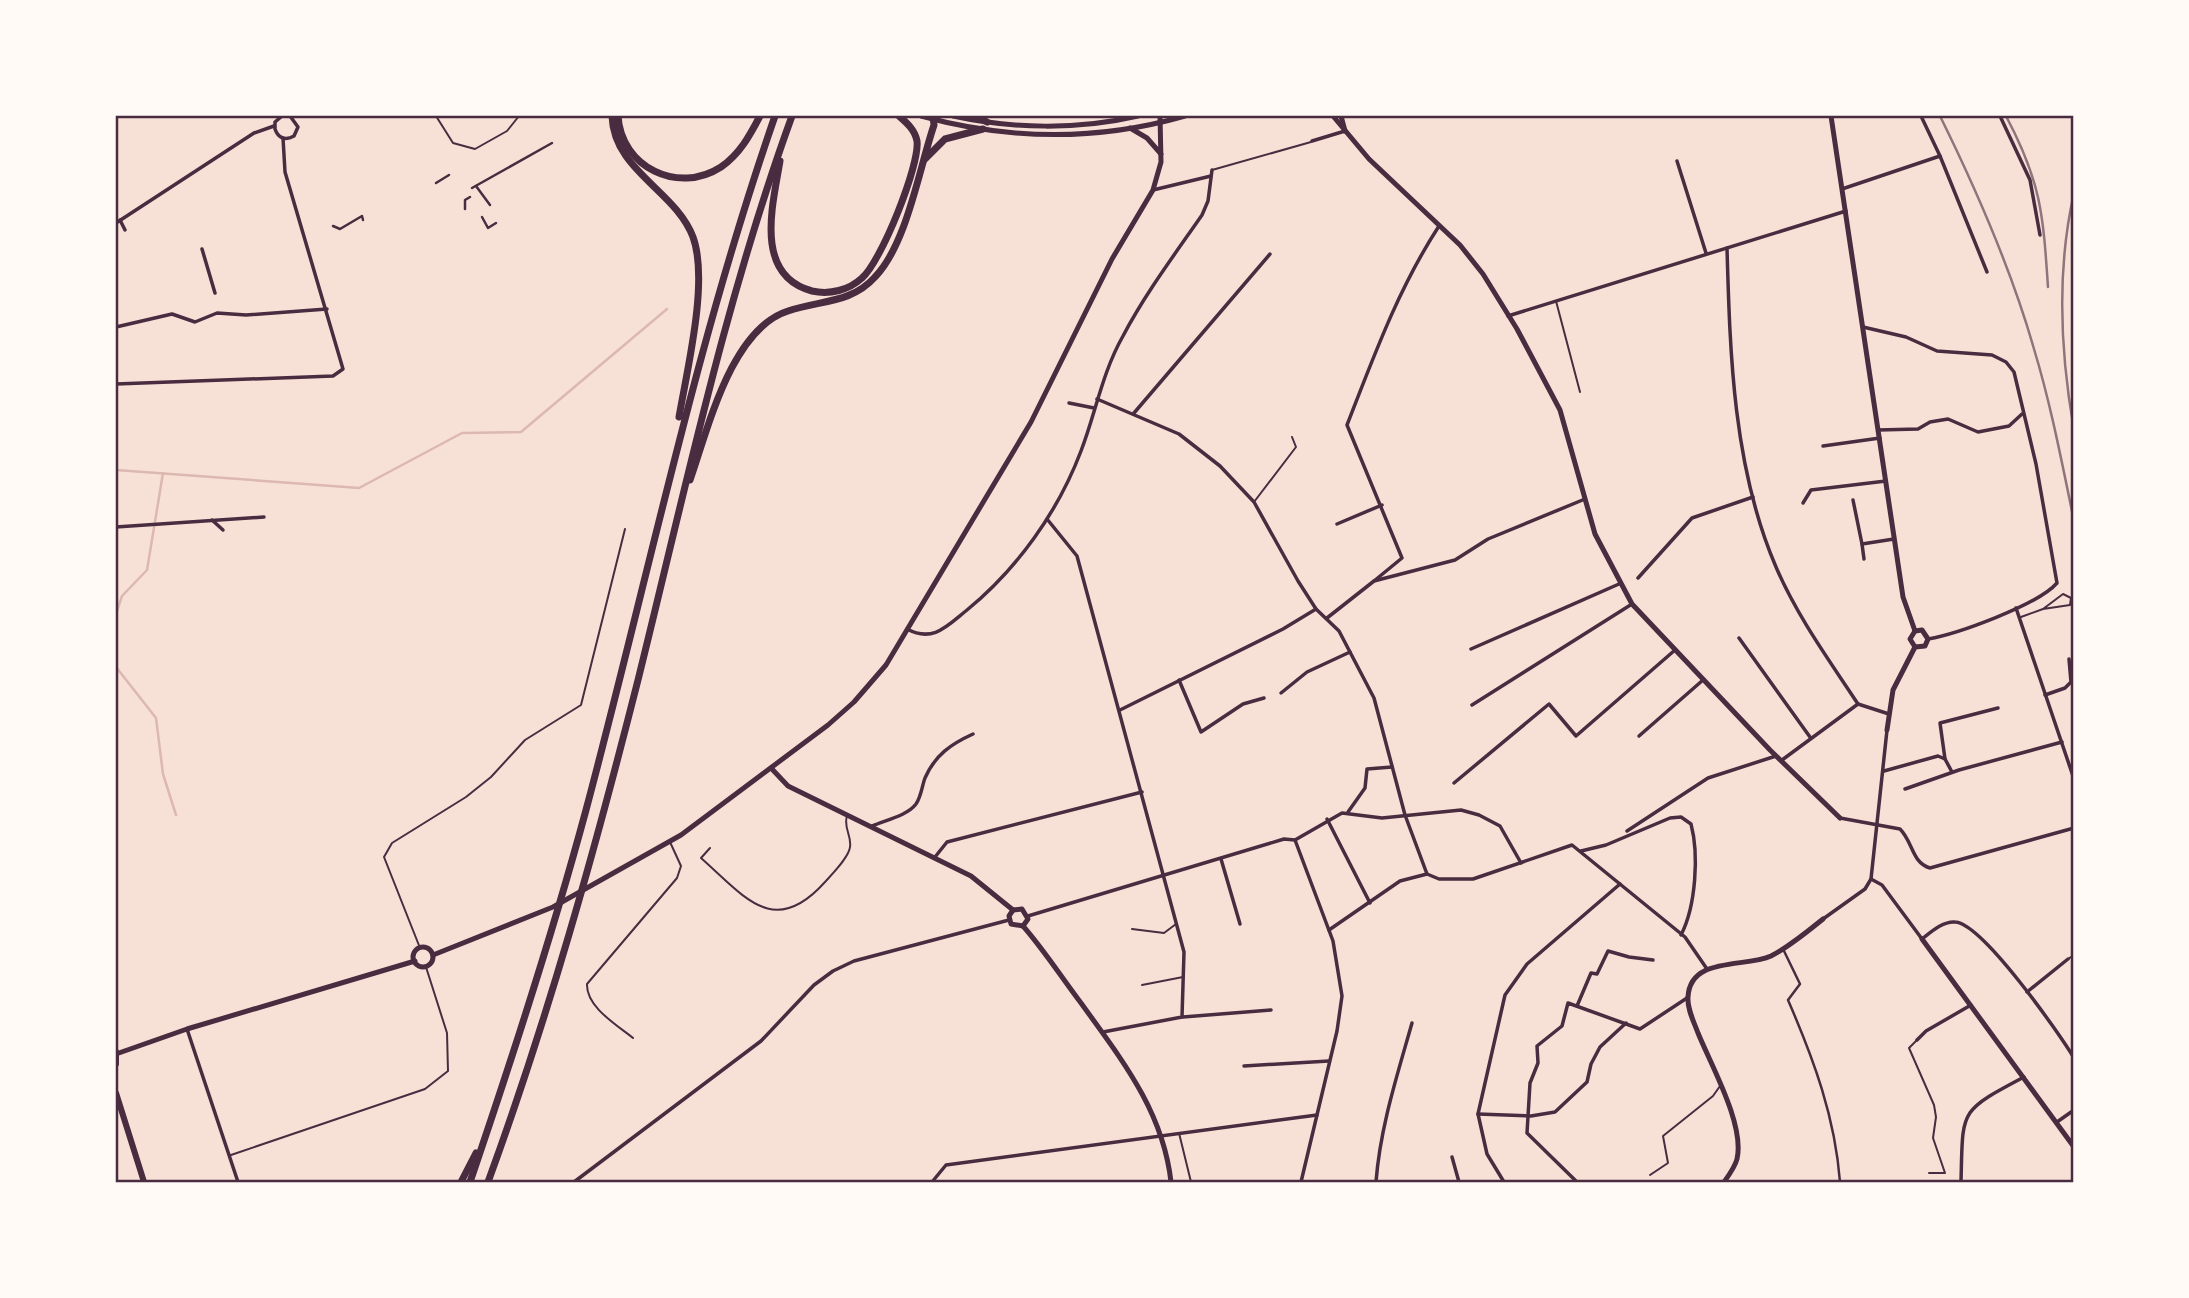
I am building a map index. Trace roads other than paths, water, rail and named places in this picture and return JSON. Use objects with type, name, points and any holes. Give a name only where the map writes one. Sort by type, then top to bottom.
[{"type":"highway","points":[[612,116],[615,135],[627,158],[682,217],[696,247],[697,297],[672,459]]},
{"type":"highway","points":[[618,116],[623,139],[637,159],[657,173],[687,178],[712,172],[729,161],[747,139],[760,116]]},
{"type":"highway","points":[[470,1182],[528,1011],[567,879],[672,459],[725,269],[775,116]]},
{"type":"highway","points":[[488,1182],[569,933],[637,683],[729,314],[792,116]]},
{"type":"highway","points":[[783,139],[771,220],[775,257],[786,275],[797,284],[820,292],[838,291],[854,285],[867,274],[881,253],[891,229],[917,149],[912,128],[899,116]]},
{"type":"highway","points":[[924,159],[945,139],[985,125],[976,116]]},
{"type":"highway","points":[[680,507],[730,375],[757,330],[778,315],[847,298],[874,279],[895,246],[924,159],[934,117]]},
{"type":"highway","points":[[461,1182],[488,1130]]},
{"type":"main road","points":[[116,1053],[116,1064]]},
{"type":"main road","points":[[116,1093],[144,1182]]},
{"type":"street","points":[[125,230],[118,222],[254,133],[274,126],[282,116]]},
{"type":"street","points":[[283,138],[293,136],[298,131],[298,124],[292,116]]},
{"type":"street","points":[[921,116],[1033,135],[1130,128],[1160,119],[1185,116]]},
{"type":"street","points":[[953,116],[985,125],[1052,126],[1138,116]]},
{"type":"street","points":[[1333,116],[1369,159],[1440,224],[1483,274],[1548,381],[1560,410],[1602,551],[1632,604],[1839,818],[1900,829],[1906,835],[1918,862],[1930,869],[2074,828]]},
{"type":"street","points":[[1341,116],[1345,131]]},
{"type":"street","points":[[1832,116],[1894,539],[1905,604],[1914,631],[1910,639],[1915,647]]},
{"type":"street","points":[[1921,116],[1987,272]]},
{"type":"street","points":[[2000,116],[2030,180],[2040,235]]},
{"type":"street","points":[[433,955],[537,914],[603,881],[670,841],[771,768],[854,702],[886,665],[1031,422],[1112,258],[1153,190],[1161,154],[1160,119]]},
{"type":"street","points":[[116,384],[333,376],[343,369],[285,172],[283,138],[274,126]]},
{"type":"street","points":[[1130,128],[1147,138],[1161,154]]},
{"type":"street","points":[[1312,141],[1345,131]]},
{"type":"street","points":[[490,205],[474,187],[552,143]]},
{"type":"street","points":[[1842,189],[1940,156]]},
{"type":"street","points":[[1677,161],[1706,253]]},
{"type":"street","points":[[907,629],[924,636],[944,629],[973,605],[1017,560],[1047,519],[1081,451],[1104,374],[1123,335],[1202,215],[1208,201],[1212,170]]},
{"type":"street","points":[[436,183],[449,175]]},
{"type":"street","points":[[1153,190],[1211,176]]},
{"type":"street","points":[[465,209],[465,200],[470,197]]},
{"type":"street","points":[[1508,316],[1846,211]]},
{"type":"street","points":[[332,226],[340,229],[362,216],[363,220]]},
{"type":"street","points":[[482,217],[488,228],[496,223]]},
{"type":"street","points":[[1327,618],[1402,558],[1347,425],[1391,309],[1407,277],[1440,224]]},
{"type":"street","points":[[1727,248],[1732,376],[1753,497],[1767,545],[1797,611],[1858,704],[1889,714]]},
{"type":"street","points":[[202,249],[215,293]]},
{"type":"street","points":[[1133,412],[1270,254]]},
{"type":"street","points":[[116,327],[172,314],[195,322],[217,313],[238,316],[327,309]]},
{"type":"street","points":[[1863,327],[1906,337],[1937,351],[1992,355],[2006,362],[2014,372],[2058,578],[2051,589],[2016,608],[1952,634],[1928,639]]},
{"type":"street","points":[[1097,399],[1133,412],[1179,434],[1200,450],[1254,502],[1316,609],[1327,618],[1350,652],[1374,698],[1405,815],[1427,874]]},
{"type":"street","points":[[1069,403],[1094,408]]},
{"type":"street","points":[[1878,430],[1918,429],[1930,422],[1948,419],[1978,432],[2009,426],[2022,413]]},
{"type":"street","points":[[1823,446],[1880,438]]},
{"type":"street","points":[[1803,503],[1811,490],[1886,481]]},
{"type":"street","points":[[1638,578],[1692,518],[1753,497]]},
{"type":"street","points":[[1374,581],[1455,560],[1545,513],[1585,499]]},
{"type":"street","points":[[1853,500],[1864,559]]},
{"type":"street","points":[[1336,524],[1382,505]]},
{"type":"street","points":[[116,527],[264,517]]},
{"type":"street","points":[[1047,519],[1077,556],[1120,710],[1184,951],[1182,1017]]},
{"type":"street","points":[[212,520],[223,530]]},
{"type":"street","points":[[1862,544],[1894,539]]},
{"type":"street","points":[[1471,649],[1619,584]]},
{"type":"street","points":[[1472,705],[1632,604]]},
{"type":"street","points":[[2016,608],[2074,779]]},
{"type":"street","points":[[1120,710],[1283,629],[1316,609]]},
{"type":"street","points":[[1914,631],[1922,630],[1928,639],[1926,646],[1915,647]]},
{"type":"street","points":[[1740,638],[1810,737]]},
{"type":"street","points":[[1724,1182],[1737,1158],[1738,1141],[1720,1086],[1691,1014],[1688,998],[1691,985],[1707,969],[1752,963],[1783,948],[1866,889],[1871,879],[1889,714],[1897,679],[1915,647]]},
{"type":"street","points":[[1454,783],[1549,704],[1576,736],[1675,650]]},
{"type":"street","points":[[1281,693],[1307,672],[1350,652]]},
{"type":"street","points":[[2045,695],[2065,688],[2071,682],[2070,659]]},
{"type":"street","points":[[1639,736],[1705,679]]},
{"type":"street","points":[[1179,680],[1201,732],[1243,704],[1264,698]]},
{"type":"street","points":[[1627,831],[1708,778],[1779,758],[1858,704]]},
{"type":"street","points":[[1952,772],[1945,759],[1940,723],[1998,708]]},
{"type":"street","points":[[872,827],[909,810],[917,803],[925,778],[942,752],[973,734]]},
{"type":"street","points":[[1905,789],[1952,772],[2062,742]]},
{"type":"street","points":[[1884,771],[1938,756],[1945,759]]},
{"type":"street","points":[[1348,812],[1365,788],[1367,769],[1392,767]]},
{"type":"street","points":[[771,768],[788,786],[971,876],[1013,910],[1022,909],[1028,916]]},
{"type":"street","points":[[935,857],[947,842],[1142,792]]},
{"type":"street","points":[[1023,926],[1028,916],[1165,877],[1284,839],[1294,840],[1328,819],[1348,812],[1382,818],[1461,810],[1479,815],[1500,826],[1521,863]]},
{"type":"street","points":[[1581,851],[1606,845],[1670,818],[1681,817],[1691,824],[1697,844],[1694,880],[1681,935]]},
{"type":"street","points":[[1328,819],[1370,903]]},
{"type":"street","points":[[1294,840],[1338,957],[1342,996],[1301,1182]]},
{"type":"street","points":[[1329,930],[1399,881],[1427,874],[1439,879],[1473,879],[1572,845],[1681,935],[1707,969]]},
{"type":"street","points":[[1222,859],[1240,925]]},
{"type":"street","points":[[1871,879],[1890,895],[2074,1147]]},
{"type":"street","points":[[1504,1182],[1487,1154],[1478,1114],[1501,1006],[1512,983],[1527,964],[1620,884]]},
{"type":"street","points":[[1009,920],[1013,910]]},
{"type":"street","points":[[1009,920],[1016,927],[1023,926]]},
{"type":"street","points":[[574,1182],[761,1041],[814,985],[832,971],[854,961],[1009,920]]},
{"type":"street","points":[[1922,939],[1941,925],[1954,921],[1968,925],[1988,944],[2027,992],[2074,1058]]},
{"type":"street","points":[[1023,926],[1102,1032],[1151,1106],[1161,1134],[1171,1182]]},
{"type":"street","points":[[116,1053],[415,961],[426,967],[433,961],[433,955],[429,949],[420,948],[415,952],[415,961]]},
{"type":"street","points":[[1783,948],[1800,984],[1788,1000],[1813,1057],[1828,1101],[1840,1182]]},
{"type":"street","points":[[1577,1006],[1591,973],[1597,974],[1608,951],[1653,960]]},
{"type":"street","points":[[2027,992],[2067,959]]},
{"type":"street","points":[[1577,1182],[1527,1133],[1531,1116],[1530,1083],[1538,1063],[1537,1046],[1562,1026],[1568,1003],[1640,1029],[1688,998]]},
{"type":"street","points":[[1917,1040],[1926,1031],[1971,1005]]},
{"type":"street","points":[[1102,1032],[1182,1017],[1271,1010]]},
{"type":"street","points":[[1376,1182],[1378,1153],[1388,1108],[1412,1023]]},
{"type":"street","points":[[1478,1114],[1531,1116],[1555,1112],[1587,1082],[1591,1064],[1600,1047],[1626,1023]]},
{"type":"street","points":[[187,1029],[238,1182]]},
{"type":"street","points":[[1244,1066],[1329,1061]]},
{"type":"street","points":[[1961,1182],[1962,1130],[1970,1109],[2024,1077]]},
{"type":"street","points":[[2057,1122],[2074,1110]]},
{"type":"street","points":[[932,1182],[946,1165],[1317,1115]]},
{"type":"street","points":[[1452,1157],[1459,1182]]},
{"type":"lane","points":[[436,116],[453,142],[460,147],[479,147],[507,131],[519,116]]},
{"type":"lane","points":[[1212,170],[1312,141]]},
{"type":"lane","points":[[1556,300],[1580,392]]},
{"type":"lane","points":[[1254,502],[1296,447],[1292,437]]},
{"type":"lane","points":[[420,948],[384,857],[385,851],[392,843],[466,797],[491,777],[525,740],[581,705],[625,529]]},
{"type":"lane","points":[[2019,618],[2043,609],[2063,594],[2071,598],[2070,605],[2063,608],[2043,609]]},
{"type":"lane","points":[[710,848],[701,858],[763,909],[780,911],[810,899],[845,860],[850,847],[845,825],[848,814]]},
{"type":"lane","points":[[633,1038],[593,1002],[587,992],[587,984],[677,878],[681,866],[670,841]]},
{"type":"lane","points":[[1132,929],[1164,933],[1177,923]]},
{"type":"lane","points":[[2067,959],[2074,955]]},
{"type":"lane","points":[[229,1156],[425,1089],[448,1071],[447,1033],[426,967]]},
{"type":"lane","points":[[1142,985],[1184,977]]},
{"type":"lane","points":[[1917,1040],[1909,1048],[1934,1105],[1936,1117],[1933,1138],[1945,1173],[1929,1173]]},
{"type":"lane","points":[[1650,1175],[1668,1163],[1663,1136],[1713,1096],[1720,1086]]},
{"type":"lane","points":[[1178,1132],[1191,1182]]},
{"type":"waterway","points":[[116,470],[359,488],[462,433],[521,432],[667,309]]},
{"type":"waterway","points":[[116,614],[122,596],[147,570],[163,473]]},
{"type":"waterway","points":[[116,667],[156,718],[163,774],[176,815]]},
{"type":"railway","points":[[1940,116],[1992,230],[2025,319],[2051,413],[2074,521]]},
{"type":"railway","points":[[2006,116],[2027,160],[2038,198],[2048,287]]},
{"type":"railway","points":[[2074,193],[2062,282],[2063,341],[2074,430]]},
{"type":"railway","points":[[2074,327],[2074,360]]}]
